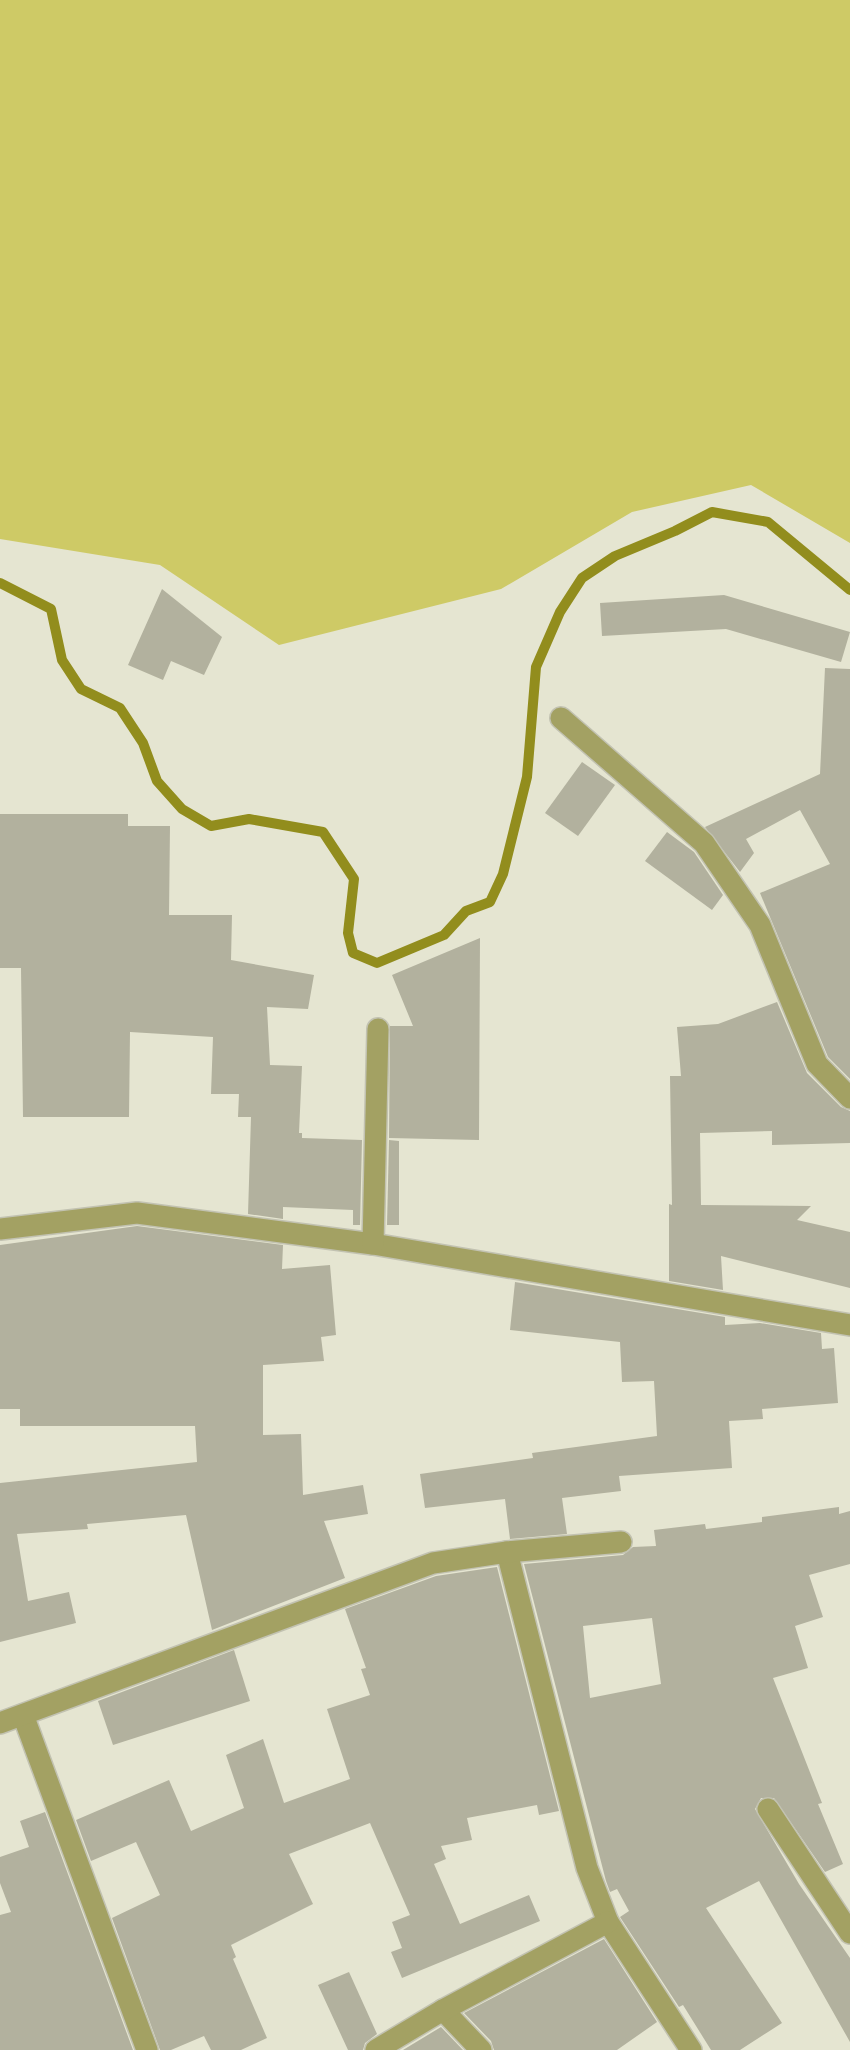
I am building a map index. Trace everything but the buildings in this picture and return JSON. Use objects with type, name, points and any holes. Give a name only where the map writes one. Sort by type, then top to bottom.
[{"type":"street","points":[[561,718],[704,843],[760,925],[817,1064],[850,1098]]},
{"type":"street","points":[[373,1244],[378,1029]]},
{"type":"street","points":[[0,1229],[137,1213],[373,1244],[850,1325]]},
{"type":"street","points":[[0,1723],[433,1563],[507,1552],[621,1542]]},
{"type":"street","points":[[507,1552],[587,1868],[608,1922],[691,2050]]},
{"type":"street","points":[[23,1716],[147,2050]]},
{"type":"street","points":[[768,1809],[850,1933]]},
{"type":"street","points":[[376,2050],[443,2010],[608,1922]]},
{"type":"street","points":[[443,2010],[481,2050]]},
{"type":"shaded area","points":[[0,0],[850,0],[850,543],[751,485],[632,512],[501,589],[279,645],[160,565],[0,539]]},
{"type":"waterway","points":[[0,583],[51,609],[62,660],[81,689],[120,708],[143,743],[157,781],[182,809],[211,826],[249,819],[323,832],[354,879],[348,933],[353,953],[377,963],[444,935],[466,911],[490,902],[503,874],[527,777],[536,667],[560,612],[582,578],[615,556],[712,512],[768,522],[850,590]]}]
